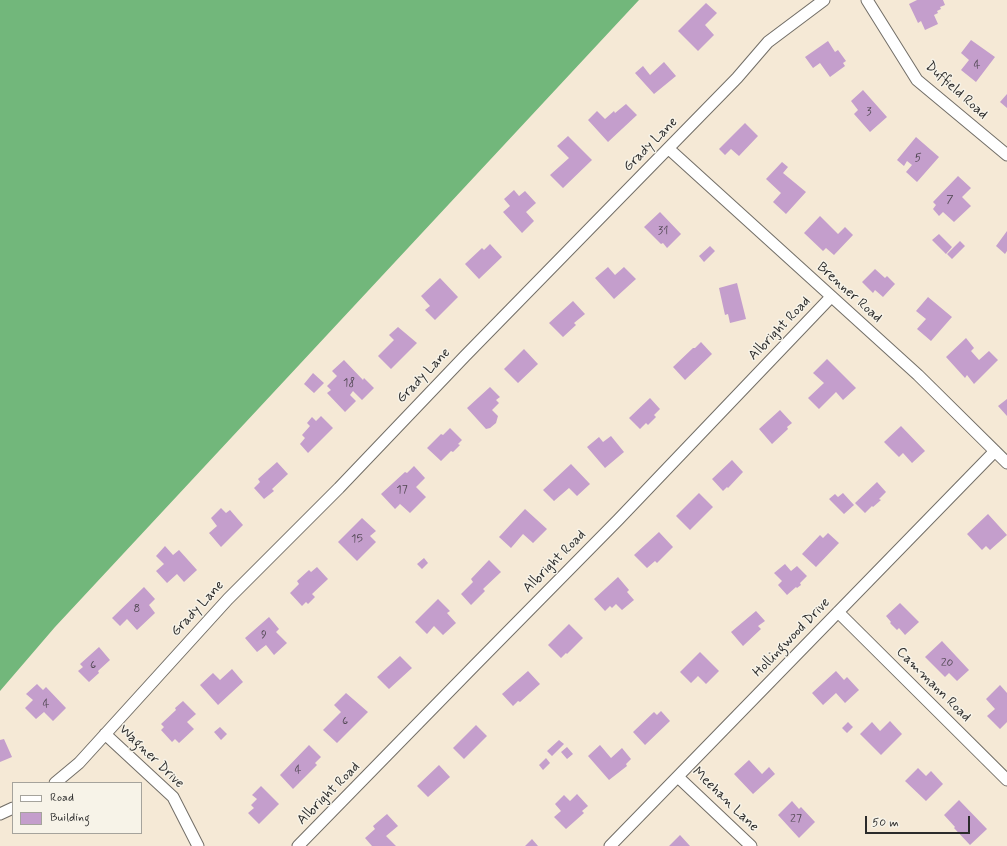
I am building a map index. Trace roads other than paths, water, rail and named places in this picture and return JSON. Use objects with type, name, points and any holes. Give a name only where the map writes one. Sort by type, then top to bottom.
[{"type":"street","name":"Grady Lane","points":[[56,782],[79,763],[228,599],[339,488],[465,356],[669,149],[737,78],[768,42],[824,0]]},
{"type":"street","name":"Duffield Road","points":[[867,0],[917,80],[1007,156]]},
{"type":"street","name":"Brenner Road","points":[[669,149],[918,375],[1007,463]]},
{"type":"street","name":"Albright Road","points":[[298,846],[618,520],[831,297]]},
{"type":"street","name":"Hollingwood Drive","points":[[610,846],[995,451]]},
{"type":"street","name":"Cammann Road","points":[[838,612],[1007,780]]},
{"type":"street","name":"Wagner Drive","points":[[105,734],[173,797],[198,846]]},
{"type":"street","name":"Meehan Lane","points":[[678,776],[751,846]]},
{"type":"street","points":[[0,814],[12,808]]}]
